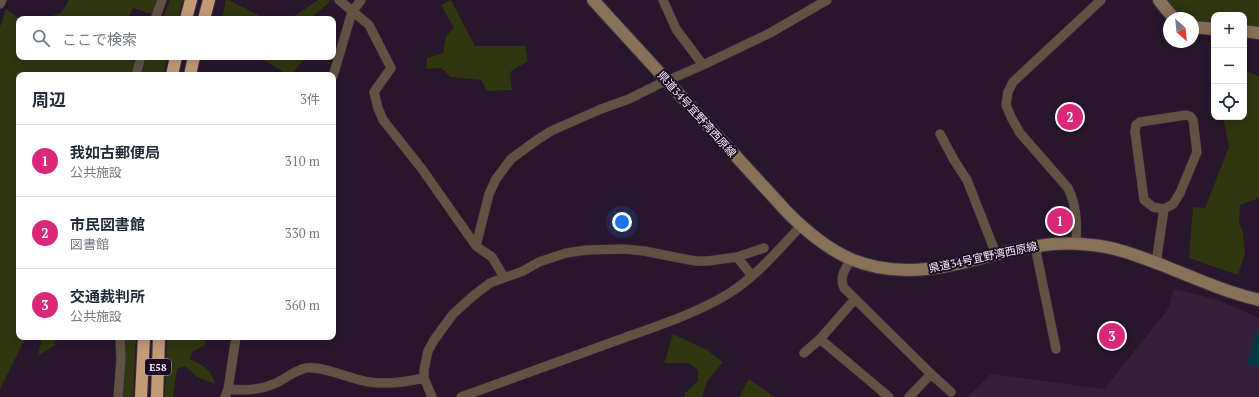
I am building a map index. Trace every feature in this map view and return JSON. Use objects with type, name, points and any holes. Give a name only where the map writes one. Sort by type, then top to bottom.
[{"type":"highway","points":[[187,16],[192,0]]},
{"type":"highway","points":[[205,16],[209,0]]},
{"type":"highway","points":[[173,72],[175,60]]},
{"type":"highway","points":[[191,72],[193,60]]},
{"type":"highway","name":"E58","points":[[141,397],[144,340]]},
{"type":"highway","name":"E58","points":[[157,397],[159,340]]},
{"type":"main road","name":"県道34号宜野湾西原線","points":[[593,0],[768,192],[801,226],[828,247],[851,260],[889,269],[926,269],[944,267],[1035,246],[1076,243],[1112,248],[1140,257],[1210,284],[1259,300]]},
{"type":"main road","points":[[1159,0],[1169,12]]},
{"type":"main road","points":[[1199,27],[1211,28]]},
{"type":"main road","points":[[1247,31],[1259,33]]},
{"type":"street","points":[[0,4],[2,0]]},
{"type":"street","points":[[156,16],[162,0]]},
{"type":"street","points":[[339,0],[369,25],[391,68],[374,92],[383,120],[422,169],[476,246],[492,257],[504,277]]},
{"type":"street","points":[[334,72],[352,12],[361,0]]},
{"type":"street","points":[[663,0],[676,29],[703,65]]},
{"type":"street","points":[[476,246],[489,194],[496,179],[511,158],[552,131],[629,99],[703,65],[770,33],[828,0]]},
{"type":"street","points":[[1076,243],[1076,209],[1068,188],[1020,132],[1006,105],[1008,92],[1014,82],[1101,0]]},
{"type":"street","points":[[137,72],[140,60]]},
{"type":"street","points":[[1186,115],[1190,116],[1193,120],[1197,152],[1180,193],[1173,204],[1164,209],[1153,207],[1144,200],[1135,132],[1136,126],[1140,122],[1186,115]]},
{"type":"street","points":[[940,134],[967,180],[996,254]]},
{"type":"street","points":[[1156,263],[1164,209]]},
{"type":"street","points":[[461,397],[699,310],[728,294],[752,276],[801,226]]},
{"type":"street","points":[[1035,246],[1056,349]]},
{"type":"street","points":[[432,397],[424,378],[428,350],[453,314],[490,283],[523,271],[539,262],[566,253],[587,250],[624,249],[695,260],[715,260],[737,257],[764,248]]},
{"type":"street","points":[[737,257],[752,276]]},
{"type":"street","points":[[851,260],[843,272],[841,282],[844,288],[951,392]]},
{"type":"street","points":[[804,353],[820,339],[855,299]]},
{"type":"street","points":[[820,339],[889,397]]},
{"type":"street","points":[[118,397],[121,359],[120,340]]},
{"type":"street","points":[[236,340],[227,393],[261,389],[277,383],[297,371],[308,368],[369,382],[386,384],[424,378]]},
{"type":"street","points":[[909,397],[931,374]]},
{"type":"shaded area","points":[[69,0],[157,0],[152,14],[133,8],[129,16],[52,16],[61,13]]},
{"type":"shaded area","points":[[170,0],[183,0],[179,16],[163,16]]},
{"type":"shaded area","points":[[226,0],[229,0],[260,16],[223,16]]},
{"type":"shaded area","points":[[318,0],[329,0],[330,2],[314,16],[294,16]]},
{"type":"shaded area","points":[[451,0],[475,46],[525,46],[528,61],[510,72],[512,90],[487,91],[481,80],[451,77],[441,68],[426,69],[427,58],[443,53],[446,36],[454,28],[441,5]]},
{"type":"shaded area","points":[[1166,0],[1259,0],[1259,26],[1247,25],[1247,12],[1211,12],[1211,23],[1199,22],[1199,12],[1178,12],[1167,3]]},
{"type":"shaded area","points":[[6,9],[16,16],[16,60],[135,60],[132,72],[16,72],[16,340],[24,340],[0,389],[0,27]]},
{"type":"shaded area","points":[[146,60],[166,60],[164,72],[142,72]]},
{"type":"shaded area","points":[[263,60],[304,60],[294,72],[284,72]]},
{"type":"shaded area","points":[[1247,72],[1249,72],[1259,76],[1259,198],[1240,205],[1239,223],[1243,232],[1245,253],[1238,275],[1189,258],[1193,207],[1205,208],[1229,147],[1224,120],[1247,120]]},
{"type":"shaded area","points":[[1174,289],[1215,299],[1259,318],[1259,397],[968,397],[991,374],[1104,389],[1168,309]]},
{"type":"shaded area","points":[[1256,331],[1259,332],[1259,367],[1247,364]]},
{"type":"shaded area","points":[[673,334],[707,350],[723,362],[707,382],[702,397],[685,397],[684,394],[698,381],[698,370],[689,363],[664,363]]},
{"type":"shaded area","points":[[41,340],[56,340],[55,345],[38,356]]},
{"type":"shaded area","points":[[125,340],[136,340],[133,397],[123,397]]},
{"type":"shaded area","points":[[167,340],[204,340],[205,345],[192,352],[190,359],[199,363],[209,371],[215,384],[197,377],[185,366],[177,369],[173,397],[165,397]]},
{"type":"shaded area","points":[[749,379],[775,397],[739,397]]},
{"type":"place","name":"市民図書館","points":[[1070,117]]},
{"type":"place","name":"我如古郵便局","points":[[1060,221]]},
{"type":"place","name":"交通裁判所","points":[[1112,336]]}]
